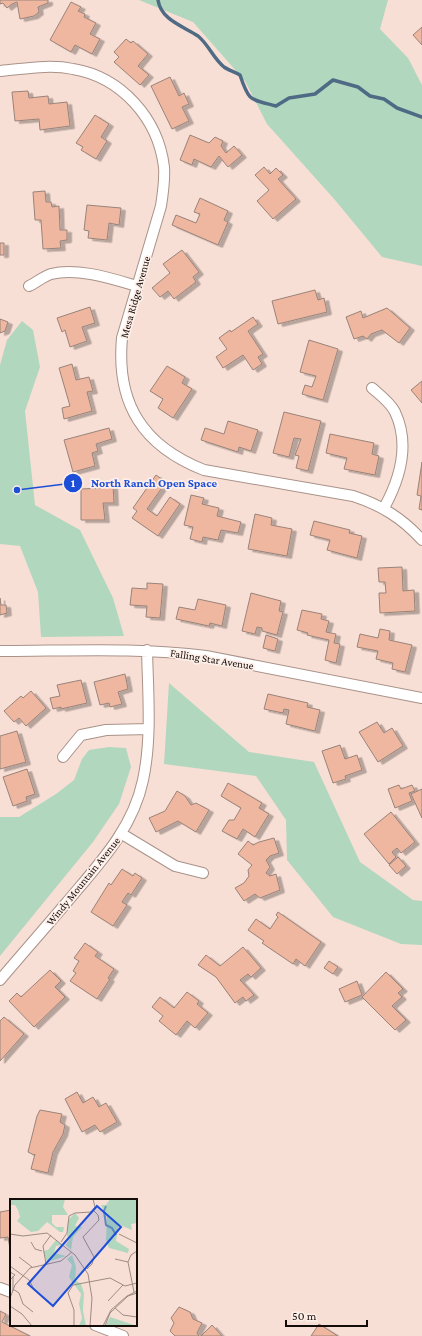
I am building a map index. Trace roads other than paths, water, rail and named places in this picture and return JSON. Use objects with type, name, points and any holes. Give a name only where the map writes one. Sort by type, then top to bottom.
[{"type":"street","name":"Mesa Ridge Avenue","points":[[0,71],[57,67],[90,73],[121,90],[136,104],[148,120],[161,150],[164,185],[161,206],[122,338],[120,359],[126,396],[145,431],[159,446],[182,462],[204,470],[353,496],[384,508],[407,524],[422,540]]},
{"type":"street","points":[[29,286],[51,274],[74,273],[97,275],[137,286]]},
{"type":"street","points":[[372,388],[387,401],[395,412],[402,435],[402,454],[399,474],[384,508]]},
{"type":"street","name":"Falling Star Avenue","points":[[0,651],[147,650],[206,656],[422,698]]},
{"type":"street","name":"Windy Mountain Avenue","points":[[0,980],[104,859],[122,834],[135,806],[143,782],[147,758],[147,650]]},
{"type":"street","points":[[63,756],[81,735],[106,730],[148,729]]},
{"type":"street","points":[[122,834],[175,866],[203,873]]},
{"type":"street","points":[[0,1288],[10,1292]]},
{"type":"street","points":[[98,1326],[123,1336]]},
{"type":"waterway","points":[[158,0],[163,13],[168,18],[198,36],[220,63],[226,68],[240,75],[248,95],[256,100],[276,106],[289,98],[315,94],[333,80],[358,87],[370,96],[384,99],[397,108],[422,117]]},
{"type":"place","name":"North Ranch Open Space","points":[[17,490]]}]
